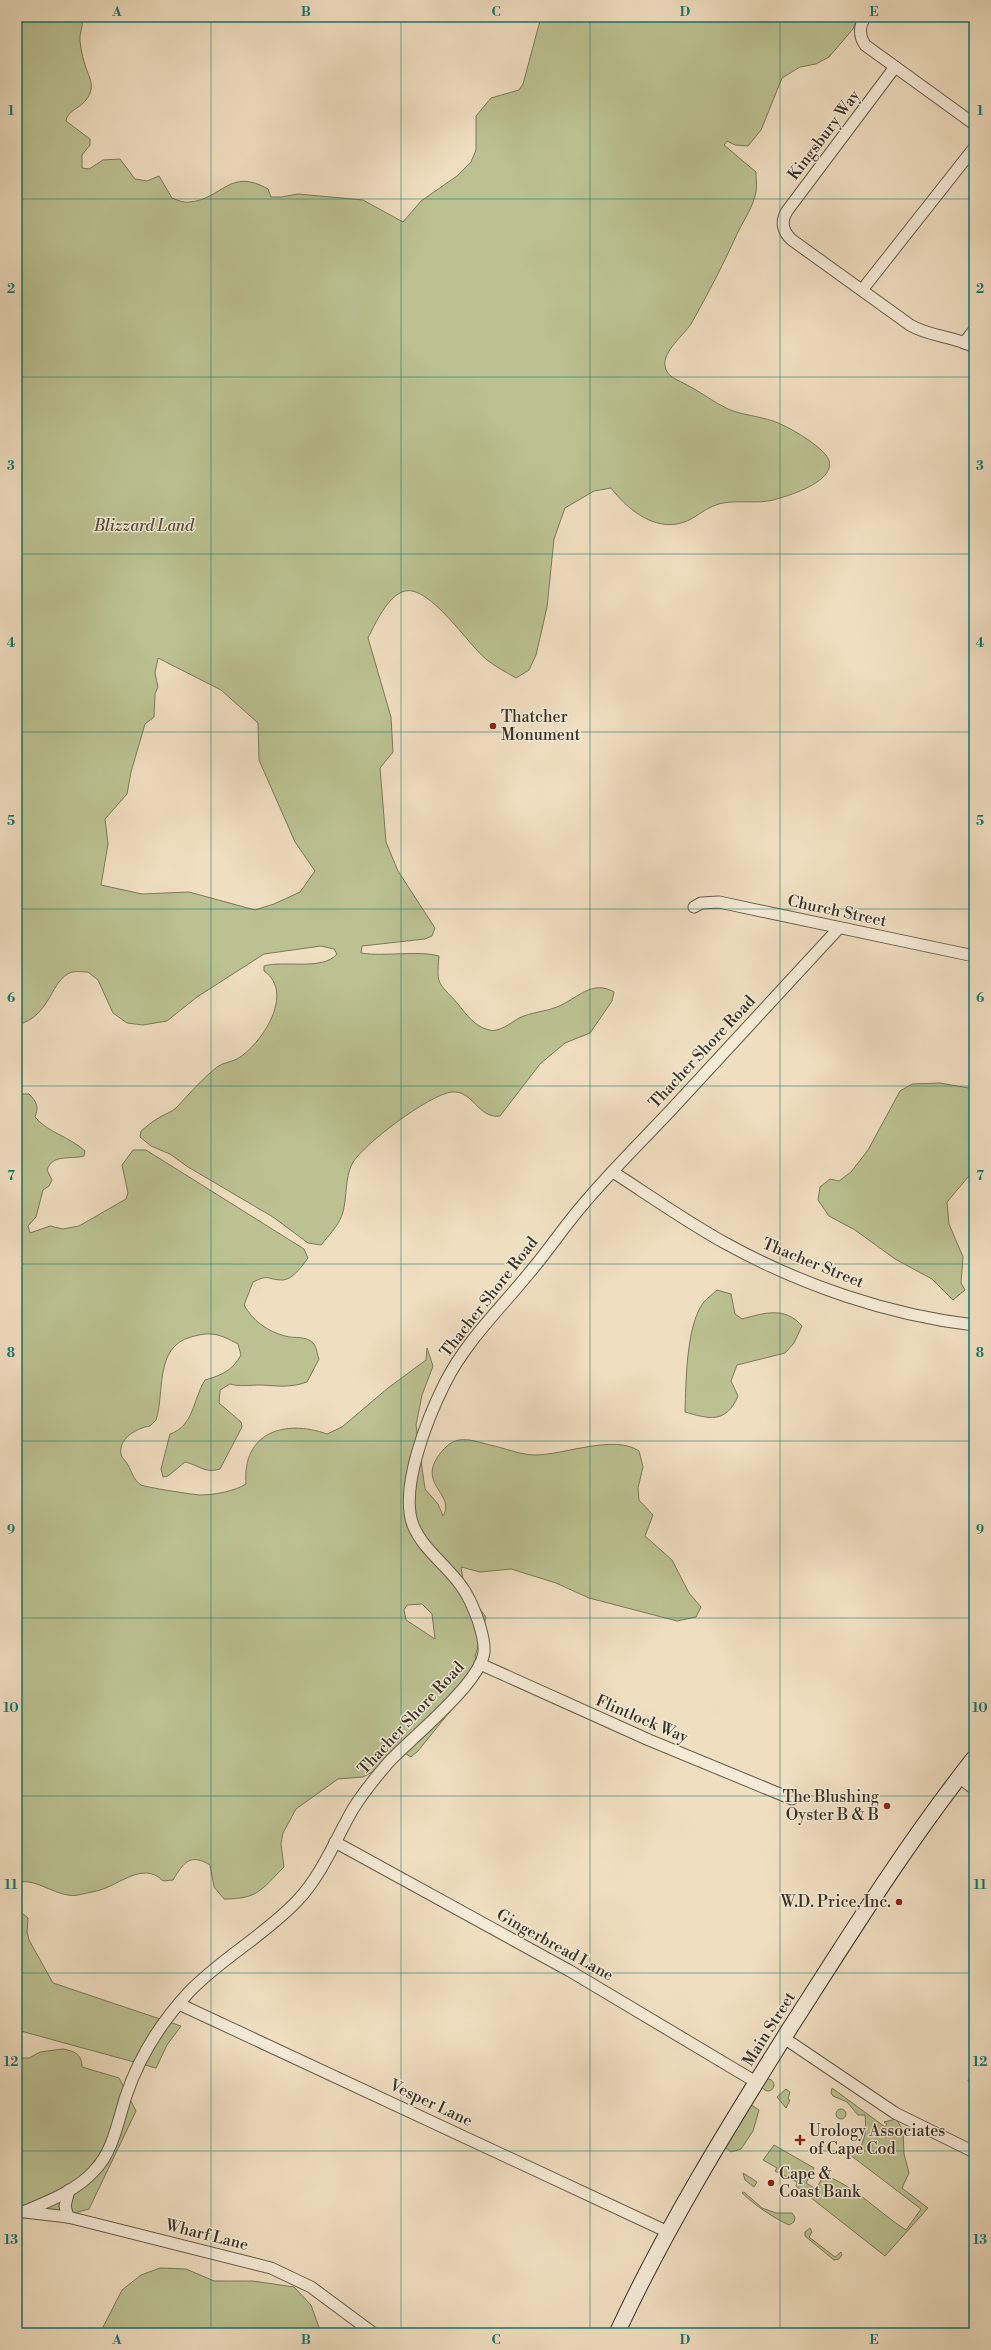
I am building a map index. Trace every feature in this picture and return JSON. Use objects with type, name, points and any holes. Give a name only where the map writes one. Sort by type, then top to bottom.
[{"type":"main road","name":"Main Street","points":[[617,2333],[668,2232],[756,2082],[878,1890],[922,1825],[974,1758]]},
{"type":"street","points":[[865,17],[860,33],[865,45],[974,124]]},
{"type":"street","name":"Kingsbury Way","points":[[862,290],[792,240],[784,231],[782,224],[787,211],[895,67]]},
{"type":"street","points":[[974,148],[862,290],[918,329],[969,345],[974,330]]},
{"type":"street","name":"Church Street","points":[[694,907],[701,903],[719,902],[974,956]]},
{"type":"street","name":"Thacher Shore Road","points":[[20,2212],[69,2190],[93,2173],[103,2159],[142,2059],[152,2040],[179,2004],[213,1969],[296,1903],[314,1880],[354,1807],[380,1772],[446,1706],[469,1681],[480,1664],[484,1653],[483,1636],[468,1597],[457,1581],[423,1541],[412,1522],[410,1496],[415,1465],[432,1414],[455,1366],[478,1334],[532,1270],[580,1208],[839,928]]},
{"type":"street","name":"Thacher Street","points":[[612,1172],[725,1243],[781,1272],[887,1309],[974,1325]]},
{"type":"street","name":"Flintlock Way","points":[[480,1664],[649,1740],[792,1799]]},
{"type":"street","points":[[959,1777],[974,1789]]},
{"type":"street","name":"Gingerbread Lane","points":[[336,1842],[570,1971],[756,2082]]},
{"type":"street","name":"Vesper Lane","points":[[179,2004],[668,2232]]},
{"type":"street","points":[[784,2038],[895,2113],[974,2152]]},
{"type":"street","points":[[68,2217],[65,2206],[69,2190]]},
{"type":"street","name":"Wharf Lane","points":[[20,2212],[68,2217],[271,2268],[310,2287],[373,2333]]},
{"type":"green space","name":"Blizzard Land","points":[[17,17],[82,17],[80,44],[84,62],[91,81],[91,88],[89,96],[86,100],[69,114],[66,121],[90,139],[90,145],[82,155],[82,168],[89,169],[103,160],[120,159],[135,179],[147,181],[159,176],[172,198],[183,202],[201,200],[227,186],[244,181],[255,183],[268,189],[271,197],[298,194],[363,200],[403,222],[421,201],[457,176],[471,162],[476,150],[476,116],[491,98],[519,90],[523,84],[541,17],[858,17],[853,29],[829,57],[816,64],[800,67],[782,78],[761,130],[748,146],[735,145],[727,141],[724,145],[756,172],[755,197],[751,208],[691,324],[670,349],[665,360],[666,370],[671,376],[728,409],[779,423],[809,440],[826,455],[830,464],[828,472],[812,485],[791,495],[767,501],[729,502],[719,504],[684,522],[672,525],[660,524],[638,514],[619,498],[611,488],[594,491],[565,508],[554,539],[547,607],[536,655],[529,670],[516,678],[487,660],[479,653],[449,618],[426,597],[415,592],[405,591],[393,598],[374,625],[368,638],[391,717],[393,752],[380,768],[386,842],[398,871],[435,928],[432,936],[425,939],[362,946],[361,953],[431,954],[439,956],[438,973],[440,983],[475,1023],[493,1031],[524,1016],[557,1007],[592,989],[599,988],[614,992],[612,1001],[590,1033],[565,1043],[540,1064],[500,1116],[492,1116],[486,1113],[465,1095],[452,1092],[428,1101],[382,1133],[358,1156],[352,1164],[348,1175],[342,1216],[321,1245],[308,1243],[273,1217],[188,1167],[170,1154],[151,1146],[140,1137],[141,1131],[174,1109],[217,1067],[221,1064],[237,1059],[246,1052],[265,1031],[272,1018],[276,1005],[277,992],[273,981],[264,971],[264,966],[272,964],[313,964],[322,962],[331,959],[337,954],[334,949],[321,946],[264,954],[197,997],[167,1021],[143,1025],[127,1023],[113,1013],[98,980],[88,972],[72,972],[59,982],[44,1006],[37,1014],[29,1020],[17,1025]],"holes":[[[158,658],[221,690],[258,723],[259,760],[295,842],[315,871],[300,892],[274,904],[255,910],[189,892],[142,894],[101,885],[108,844],[105,819],[127,794],[131,772],[145,724],[154,717],[155,694],[158,687],[155,673]]]},
{"type":"green space","points":[[940,1083],[974,1089],[974,1170],[947,1202],[949,1224],[963,1257],[961,1283],[965,1290],[953,1300],[932,1279],[895,1259],[855,1230],[829,1216],[818,1200],[820,1187],[830,1179],[839,1181],[851,1172],[868,1150],[900,1091],[912,1084]]},
{"type":"green space","points":[[29,1094],[36,1105],[37,1110],[35,1117],[46,1127],[73,1142],[85,1151],[84,1156],[58,1159],[53,1161],[50,1165],[47,1170],[52,1180],[49,1186],[43,1190],[36,1217],[28,1226],[30,1233],[50,1226],[63,1229],[79,1226],[126,1199],[128,1193],[122,1165],[133,1150],[146,1150],[304,1249],[308,1258],[293,1276],[285,1280],[265,1278],[253,1282],[244,1305],[256,1321],[266,1328],[285,1336],[308,1339],[314,1344],[319,1359],[307,1382],[284,1386],[241,1386],[230,1384],[220,1390],[219,1403],[241,1422],[242,1427],[220,1469],[206,1470],[185,1462],[168,1476],[163,1477],[161,1469],[170,1434],[184,1425],[192,1411],[205,1380],[226,1372],[234,1365],[241,1355],[238,1344],[215,1334],[198,1335],[179,1342],[171,1350],[166,1361],[156,1420],[150,1426],[134,1432],[125,1439],[122,1444],[121,1455],[138,1483],[141,1485],[170,1491],[201,1495],[236,1489],[246,1484],[247,1466],[251,1452],[259,1441],[269,1434],[282,1430],[296,1428],[327,1434],[342,1427],[388,1388],[426,1360],[427,1348],[433,1366],[422,1395],[416,1425],[425,1489],[438,1504],[443,1516],[446,1508],[433,1479],[432,1470],[436,1460],[445,1448],[455,1441],[472,1440],[530,1455],[547,1454],[603,1445],[616,1444],[629,1446],[639,1451],[643,1467],[638,1488],[639,1500],[653,1515],[645,1536],[672,1560],[689,1593],[701,1607],[696,1617],[677,1621],[589,1598],[556,1583],[511,1569],[480,1572],[461,1567],[465,1590],[486,1617],[475,1657],[481,1673],[418,1751],[411,1757],[403,1752],[394,1761],[363,1777],[338,1779],[296,1809],[283,1833],[281,1844],[284,1867],[258,1892],[235,1899],[224,1899],[214,1887],[210,1865],[203,1861],[197,1860],[188,1861],[184,1864],[173,1880],[163,1881],[155,1875],[146,1873],[138,1874],[101,1890],[77,1895],[62,1894],[29,1882],[17,1883],[17,1095]],"holes":[[[422,1604],[432,1614],[435,1639],[406,1620],[404,1610],[407,1605]]]},
{"type":"green space","points":[[717,1290],[731,1294],[735,1314],[742,1319],[766,1313],[781,1313],[789,1316],[802,1326],[794,1343],[785,1353],[737,1365],[731,1381],[738,1396],[728,1411],[716,1417],[709,1417],[685,1412],[688,1355],[697,1313],[706,1299]]},
{"type":"green space","points":[[17,1909],[28,1918],[27,1932],[29,1940],[53,1983],[181,2026],[167,2045],[156,2068],[17,2030]]},
{"type":"green space","points":[[63,2049],[77,2054],[81,2059],[82,2067],[119,2078],[136,2111],[89,2209],[53,2219],[17,2215],[17,2058],[29,2058],[40,2052]]},
{"type":"green space","points":[[770,2079],[773,2080],[773,2090],[766,2091],[763,2090],[762,2083],[763,2080]]},
{"type":"green space","points":[[832,2088],[885,2127],[887,2124],[884,2122],[896,2119],[903,2130],[904,2154],[909,2173],[902,2188],[928,2208],[885,2256],[796,2186],[797,2182],[775,2171],[777,2168],[763,2160],[774,2145],[814,2168],[806,2183],[816,2189],[824,2175],[835,2180],[856,2193],[906,2230],[921,2209],[849,2154],[852,2146],[860,2148],[862,2144],[865,2132],[865,2115],[858,2115],[847,2102],[833,2096],[831,2093]]},
{"type":"green space","points":[[786,2089],[790,2092],[788,2099],[790,2100],[786,2108],[777,2097]]},
{"type":"green space","points":[[750,2104],[759,2110],[753,2131],[741,2149],[731,2152],[725,2147]]},
{"type":"green space","points":[[839,2109],[843,2109],[845,2110],[845,2118],[839,2119],[836,2116],[836,2112]]},
{"type":"green space","points":[[743,2173],[757,2182],[754,2187],[745,2180]]},
{"type":"green space","points":[[744,2192],[762,2208],[776,2213],[792,2213],[795,2217],[794,2222],[789,2225],[764,2211],[742,2193]]},
{"type":"green space","points":[[810,2228],[812,2232],[809,2237],[835,2257],[841,2252],[842,2255],[839,2259],[834,2260],[805,2236],[805,2232]]},
{"type":"green space","points":[[160,2268],[186,2269],[214,2281],[253,2281],[294,2287],[311,2305],[321,2333],[100,2333],[122,2290],[141,2275]]},
{"type":"water","points":[[972,2067],[974,2067],[973,2084],[968,2081]]},
{"type":"place","name":"Thatcher Monument","points":[[493,726]]},
{"type":"place","name":"The Blushing Oyster B & B","points":[[887,1806]]},
{"type":"place","name":"W.D. Price, Inc.","points":[[899,1902]]},
{"type":"place","name":"Urology Associates of Cape Cod","points":[[800,2140]]},
{"type":"place","name":"Cape & Coast Bank","points":[[771,2183]]}]
